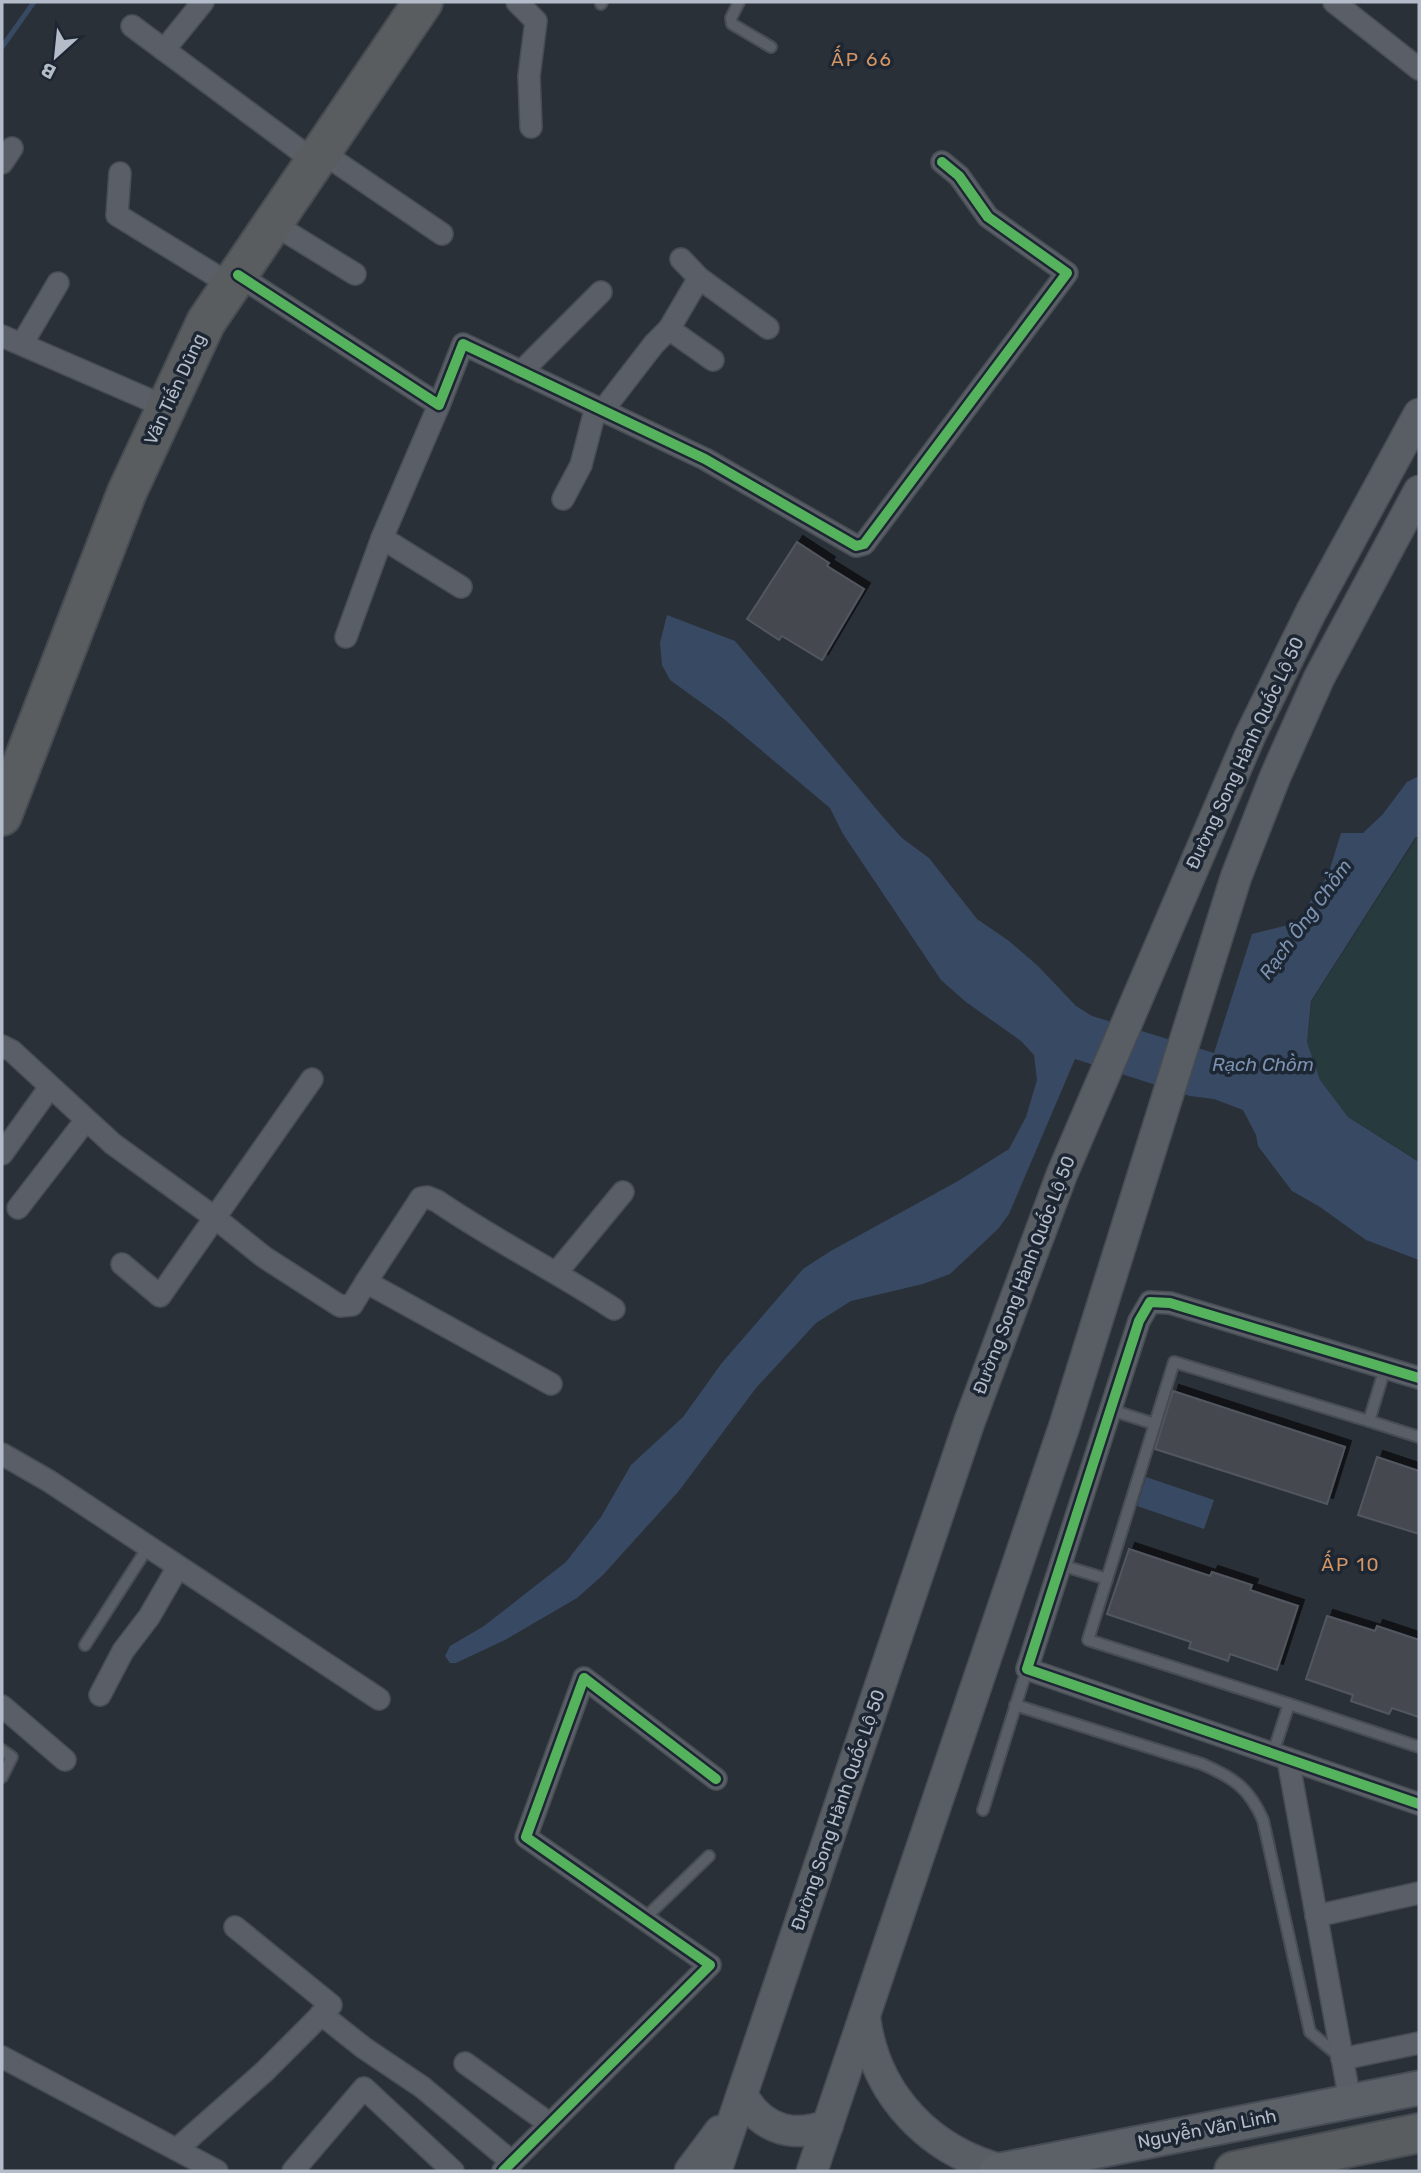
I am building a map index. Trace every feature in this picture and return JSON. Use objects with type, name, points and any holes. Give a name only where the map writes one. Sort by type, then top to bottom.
[{"type":"highway","name":"Văn Tiến Dũng","points":[[2,812],[127,492],[206,322],[423,2]]},
{"type":"highway","points":[[1234,2171],[1419,2133]]},
{"type":"main road","name":"Đường Song Hành Quốc Lộ 50","points":[[716,2171],[968,1423],[1028,1259],[1124,1024],[1280,673],[1419,414]]},
{"type":"main road","name":"Đường Song Hành Quốc Lộ 50","points":[[812,2171],[1065,1424],[1232,890],[1275,777],[1343,629],[1419,491]]},
{"type":"main road","points":[[865,2016],[873,2055],[881,2075],[903,2110],[948,2148],[1001,2171]]},
{"type":"main road","name":"Nguyễn Văn Linh","points":[[1001,2171],[1419,2088]]},
{"type":"main road","points":[[690,2171],[713,2143],[742,2095],[757,2116],[779,2129],[804,2132],[828,2125]]},
{"type":"street","points":[[164,50],[203,2]]},
{"type":"street","points":[[517,2],[536,21],[530,76],[531,127]]},
{"type":"street","points":[[1334,2],[1419,69]]},
{"type":"street","points":[[132,26],[317,156],[442,234]]},
{"type":"street","points":[[346,637],[372,561],[463,344],[705,459],[856,546],[864,544],[1067,273],[988,218],[959,176],[942,162]]},
{"type":"street","points":[[120,173],[117,215],[234,280],[439,405]]},
{"type":"street","points":[[272,223],[355,274]]},
{"type":"street","points":[[681,259],[699,278],[768,328]]},
{"type":"street","points":[[563,499],[581,465],[600,409],[669,329],[699,278]]},
{"type":"street","points":[[22,344],[58,284]]},
{"type":"street","points":[[521,372],[601,292]]},
{"type":"street","points":[[669,329],[713,360]]},
{"type":"street","points":[[2,336],[166,407]]},
{"type":"street","points":[[382,538],[461,587]]},
{"type":"street","points":[[2,1046],[12,1051],[113,1144],[264,1257],[340,1306],[352,1305],[421,1198],[428,1197],[614,1309]]},
{"type":"street","points":[[122,1264],[160,1296],[312,1079]]},
{"type":"street","points":[[2,1154],[50,1087]]},
{"type":"street","points":[[19,1208],[86,1120]]},
{"type":"street","points":[[556,1272],[622,1192]]},
{"type":"street","points":[[366,1282],[551,1384]]},
{"type":"street","points":[[1419,1378],[1170,1303],[1150,1302],[1139,1321],[1027,1669],[1419,1804]]},
{"type":"street","points":[[2,1454],[49,1481],[379,1699]]},
{"type":"street","points":[[100,1695],[123,1651],[149,1617],[178,1567]]},
{"type":"street","points":[[321,2014],[364,2048],[422,2087],[507,2167],[710,1965],[526,1837],[584,1678],[716,1779]]},
{"type":"street","points":[[2,1706],[65,1760]]},
{"type":"street","points":[[1281,1756],[1350,2101]]},
{"type":"street","points":[[1315,1916],[1419,1893]]},
{"type":"street","points":[[177,2150],[264,2072],[331,2005],[234,1927]]},
{"type":"street","points":[[1342,2059],[1419,2043]]},
{"type":"street","points":[[2,2057],[217,2171]]},
{"type":"street","points":[[466,2063],[550,2124]]},
{"type":"street","points":[[293,2171],[364,2088],[453,2171]]},
{"type":"lane","points":[[739,2],[731,18],[732,24],[771,47]]},
{"type":"lane","points":[[1419,1437],[1174,1362],[1088,1640],[1419,1747]]},
{"type":"lane","points":[[1369,1421],[1385,1368]]},
{"type":"lane","points":[[1111,1410],[1155,1424]]},
{"type":"lane","points":[[85,1644],[148,1547]]},
{"type":"lane","points":[[1061,1565],[1107,1579]]},
{"type":"lane","points":[[983,1810],[1027,1669]]},
{"type":"lane","points":[[1281,1756],[1289,1704]]},
{"type":"lane","points":[[1015,1705],[1202,1764],[1224,1773],[1243,1787],[1256,1803],[1264,1820],[1310,2032],[1342,2059]]},
{"type":"lane","points":[[2,1750],[12,1757],[2,1777]]},
{"type":"lane","points":[[644,1919],[709,1856]]},
{"type":"green space","points":[[1419,837],[1419,1161],[1348,1117],[1320,1080],[1307,1042],[1312,1001]]},
{"type":"water","name":"Rạch Chồm","points":[[667,615],[735,641],[883,817],[902,838],[929,858],[977,919],[1009,941],[1038,966],[1076,1006],[1092,1016],[1214,1053],[1252,934],[1296,923],[1328,875],[1341,833],[1363,833],[1383,814],[1407,782],[1419,776],[1419,836],[1415,838],[1311,1001],[1307,1042],[1320,1080],[1348,1117],[1419,1162],[1419,1260],[1366,1240],[1320,1207],[1292,1191],[1258,1146],[1256,1135],[1243,1110],[1214,1099],[1190,1096],[1075,1059],[1009,1214],[998,1229],[950,1274],[923,1284],[851,1301],[816,1323],[756,1388],[678,1492],[603,1575],[577,1598],[505,1640],[456,1663],[450,1663],[445,1656],[450,1646],[484,1626],[566,1562],[601,1517],[631,1465],[683,1417],[721,1364],[803,1269],[1009,1149],[1026,1117],[1037,1080],[1034,1055],[1021,1041],[966,1002],[941,980],[843,834],[830,808],[724,719],[670,680],[662,665],[660,643]]},
{"type":"water","points":[[1146,1477],[1214,1500],[1204,1529],[1137,1506]]},
{"type":"building","points":[[797,542],[829,563],[827,566],[864,589],[822,660],[782,636],[779,640],[747,619]]},
{"type":"building","points":[[1173,1391],[1345,1447],[1327,1504],[1155,1449]]},
{"type":"building","points":[[1377,1457],[1419,1471],[1419,1534],[1358,1515]]},
{"type":"building","points":[[1129,1549],[1210,1576],[1212,1572],[1252,1585],[1250,1590],[1298,1606],[1277,1670],[1230,1654],[1228,1661],[1189,1648],[1191,1642],[1107,1614]]},
{"type":"building","points":[[1327,1616],[1375,1631],[1377,1626],[1419,1640],[1419,1717],[1392,1708],[1389,1714],[1351,1701],[1353,1695],[1306,1679]]},
{"type":"waterway","points":[[2,47],[34,2]]},
{"type":"cycle path","points":[[238,275],[439,405],[463,344],[705,459],[856,546],[864,544],[1067,273],[988,217],[959,176],[942,162]]},
{"type":"cycle path","points":[[1419,1378],[1170,1303],[1150,1302],[1139,1321],[1027,1669],[1419,1804]]},
{"type":"cycle path","points":[[503,2171],[710,1965],[526,1837],[584,1678],[716,1779]]},
{"type":"district","name":"ẤP 66","points":[[862,59]]},
{"type":"district","name":"ẤP 10","points":[[1351,1564]]},
{"type":"water label","name":"Rạch Ông Chồm","points":[[1305,919]]}]
